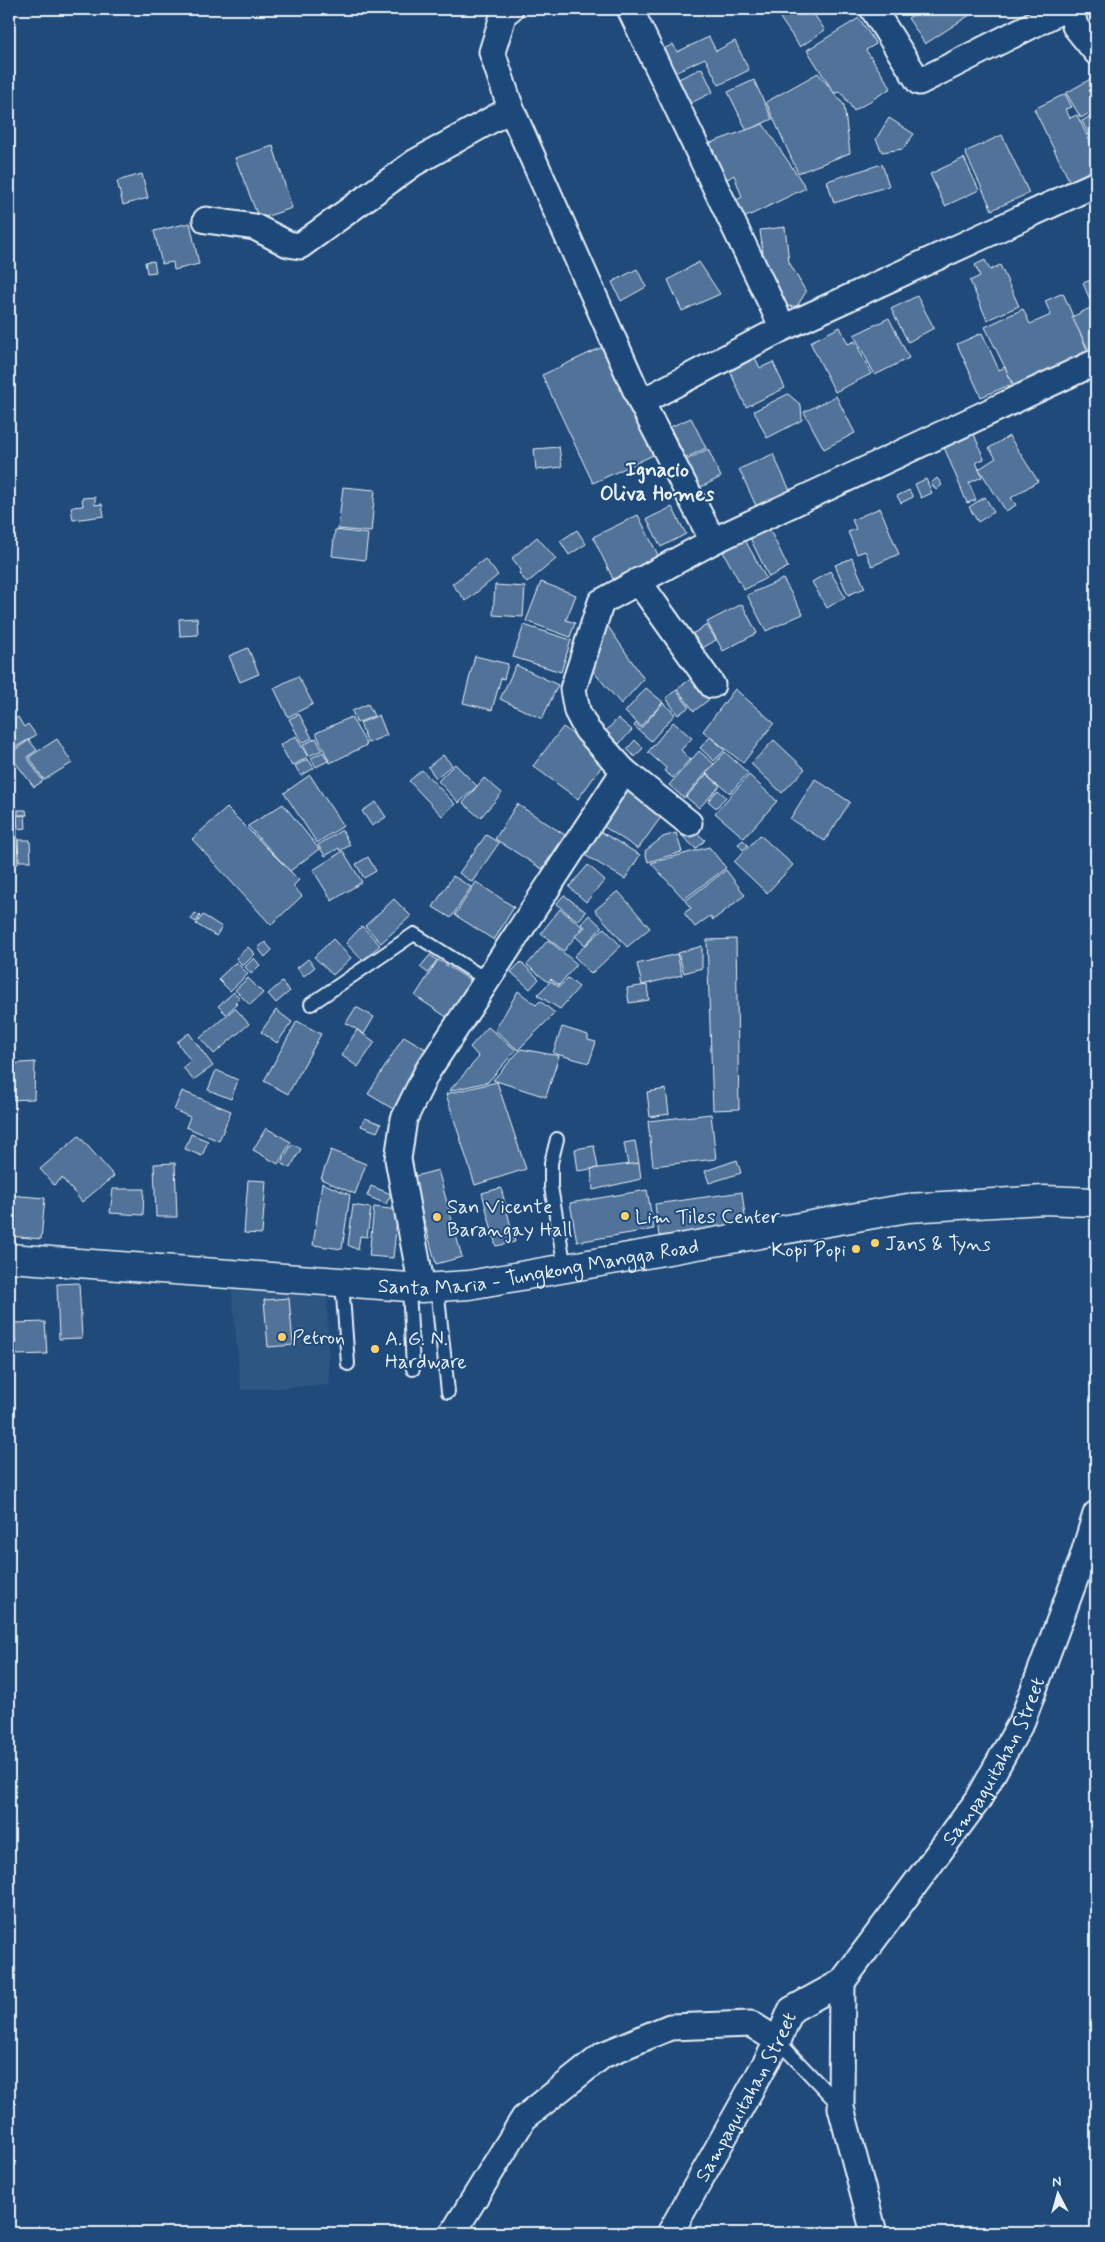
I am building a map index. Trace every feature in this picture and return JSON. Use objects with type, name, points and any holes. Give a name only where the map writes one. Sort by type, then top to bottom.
[{"type":"main road","name":"Santa Maria - Tungkong Mangga Road","points":[[9,1258],[423,1287],[469,1285],[908,1208],[1044,1200],[1096,1202]]},
{"type":"street","points":[[510,9],[504,13],[492,52],[511,110],[641,402],[713,541]]},
{"type":"street","points":[[630,9],[782,328]]},
{"type":"street","points":[[873,9],[919,82],[1064,9]]},
{"type":"street","points":[[1071,9],[1075,26],[1096,52]]},
{"type":"street","points":[[206,220],[255,227],[288,244],[300,246],[414,163],[511,110]]},
{"type":"street","points":[[641,402],[782,328],[1096,184]]},
{"type":"street","points":[[689,823],[624,770],[587,730],[577,711],[573,689],[601,602],[713,541],[1096,362]]},
{"type":"street","points":[[638,581],[712,685]]},
{"type":"street","points":[[423,1287],[398,1160],[404,1119],[426,1072],[624,770]]},
{"type":"street","name":"Sampaguitahan Street","points":[[670,2233],[778,2041],[791,2010],[842,1982],[978,1800],[1022,1721],[1081,1563],[1096,1514]]},
{"type":"street","points":[[842,1982],[842,2108],[874,2233]]},
{"type":"street","points":[[453,2233],[524,2118],[603,2055],[670,2027],[751,2024],[778,2041]]},
{"type":"lane","points":[[311,1004],[414,934],[487,980]]},
{"type":"lane","points":[[557,1138],[551,1163],[551,1187],[565,1268]]},
{"type":"lane","points":[[342,1282],[348,1364]]},
{"type":"lane","points":[[413,1369],[423,1287]]},
{"type":"lane","points":[[423,1287],[448,1392]]},
{"type":"lane","points":[[778,2041],[842,2108]]},
{"type":"shaded area","name":"Petron","points":[[231,1281],[327,1288],[329,1385],[241,1390]]},
{"type":"building","points":[[793,9],[810,9],[825,30],[800,47],[780,18]]},
{"type":"building","points":[[922,9],[974,9],[976,11],[925,44],[908,18]]},
{"type":"building","points":[[859,18],[876,44],[866,50],[891,88],[854,111],[841,92],[834,93],[807,50]]},
{"type":"building","points":[[709,37],[716,51],[735,41],[749,70],[719,85],[705,58],[671,74],[660,51],[673,44],[677,52]]},
{"type":"building","points":[[702,68],[713,92],[683,107],[672,82]]},
{"type":"building","points":[[818,73],[844,105],[850,153],[798,173],[766,102]]},
{"type":"building","points":[[1094,77],[1096,109],[1081,118],[1066,93]]},
{"type":"building","points":[[754,80],[772,119],[747,131],[728,92]]},
{"type":"building","points":[[1065,94],[1072,107],[1065,109],[1070,118],[1077,115],[1096,154],[1096,169],[1070,182],[1034,109]]},
{"type":"building","points":[[1096,113],[1096,149],[1082,121]]},
{"type":"building","points":[[889,118],[914,134],[903,149],[882,152],[876,139]]},
{"type":"building","points":[[763,124],[806,188],[740,220],[730,204],[742,197],[734,175],[726,180],[710,143]]},
{"type":"building","points":[[1002,135],[1029,193],[992,210],[965,152]]},
{"type":"building","points":[[273,146],[292,208],[259,219],[235,158]]},
{"type":"building","points":[[964,158],[979,190],[945,206],[930,174]]},
{"type":"building","points":[[882,164],[889,186],[834,203],[827,181]]},
{"type":"building","points":[[142,174],[148,198],[123,205],[117,181]]},
{"type":"building","points":[[190,223],[199,264],[174,270],[173,262],[162,264],[154,231]]},
{"type":"building","points":[[785,227],[789,262],[806,292],[797,306],[780,307],[765,270],[760,230]]},
{"type":"building","points":[[985,260],[990,270],[1000,265],[1019,306],[987,320],[970,281],[980,276],[975,265]]},
{"type":"building","points":[[154,261],[156,272],[147,273],[145,262]]},
{"type":"building","points":[[699,262],[720,294],[682,311],[668,280]]},
{"type":"building","points":[[637,269],[646,287],[621,301],[612,282]]},
{"type":"building","points":[[1096,278],[1096,303],[1092,305],[1083,283]]},
{"type":"building","points":[[1063,293],[1089,354],[1015,388],[985,327],[1023,309],[1030,324],[1051,315],[1045,301]]},
{"type":"building","points":[[917,296],[934,328],[908,342],[891,309]]},
{"type":"building","points":[[1096,305],[1096,349],[1090,353],[1072,317]]},
{"type":"building","points":[[889,318],[909,358],[875,375],[854,335]]},
{"type":"building","points":[[840,327],[848,344],[855,341],[871,374],[835,392],[810,342]]},
{"type":"building","points":[[982,333],[999,370],[1005,367],[1012,384],[981,397],[957,344]]},
{"type":"building","points":[[611,343],[662,451],[593,483],[542,375]]},
{"type":"building","points":[[754,355],[760,368],[773,362],[785,388],[746,407],[728,367]]},
{"type":"building","points":[[788,394],[801,405],[802,420],[767,438],[754,411]]},
{"type":"building","points":[[836,396],[855,433],[824,449],[804,412]]},
{"type":"building","points":[[691,418],[706,448],[686,458],[670,427]]},
{"type":"building","points":[[974,434],[984,459],[976,462],[982,477],[969,483],[976,500],[967,503],[944,447]]},
{"type":"building","points":[[1009,436],[1038,481],[1011,498],[1016,505],[1006,511],[979,469],[996,458],[989,448]]},
{"type":"building","points":[[559,447],[562,467],[536,470],[534,449]]},
{"type":"building","points":[[708,449],[721,477],[699,488],[686,460]]},
{"type":"building","points":[[773,454],[791,493],[757,508],[739,469]]},
{"type":"building","points":[[937,478],[942,485],[936,490],[931,483]]},
{"type":"building","points":[[926,479],[932,493],[921,498],[915,484]]},
{"type":"building","points":[[343,487],[375,490],[371,532],[338,529]]},
{"type":"building","points":[[909,490],[913,497],[901,503],[897,496]]},
{"type":"building","points":[[95,497],[95,505],[102,504],[104,516],[73,520],[71,507],[83,506],[82,498]]},
{"type":"building","points":[[985,497],[994,512],[978,522],[969,507]]},
{"type":"building","points":[[672,507],[686,534],[661,547],[647,519]]},
{"type":"building","points":[[880,508],[899,554],[872,566],[865,551],[857,554],[848,532],[856,529],[852,520]]},
{"type":"building","points":[[638,515],[659,557],[613,579],[593,537]]},
{"type":"building","points":[[769,528],[788,567],[769,577],[750,538]]},
{"type":"building","points":[[335,530],[368,534],[365,560],[332,556]]},
{"type":"building","points":[[577,530],[586,544],[569,555],[560,541]]},
{"type":"building","points":[[537,537],[556,559],[527,583],[519,573],[521,570],[512,558]]},
{"type":"building","points":[[745,540],[766,578],[744,590],[723,552]]},
{"type":"building","points":[[852,558],[865,588],[848,595],[835,565]]},
{"type":"building","points":[[485,559],[498,575],[466,601],[452,584]]},
{"type":"building","points":[[830,571],[845,597],[827,608],[812,582]]},
{"type":"building","points":[[783,579],[803,614],[766,631],[747,595]]},
{"type":"building","points":[[541,582],[576,595],[566,620],[575,623],[570,637],[526,621]]},
{"type":"building","points":[[495,585],[525,587],[523,617],[493,615]]},
{"type":"building","points":[[742,604],[757,633],[723,651],[707,622]]},
{"type":"building","points":[[197,618],[198,635],[180,636],[179,619]]},
{"type":"building","points":[[603,619],[644,679],[621,704],[586,663]]},
{"type":"building","points":[[524,625],[571,640],[561,672],[513,657]]},
{"type":"building","points":[[707,625],[716,640],[701,649],[692,634]]},
{"type":"building","points":[[248,648],[259,674],[240,682],[229,656]]},
{"type":"building","points":[[475,656],[508,664],[504,679],[501,678],[492,710],[463,703]]},
{"type":"building","points":[[516,665],[558,685],[542,719],[500,699]]},
{"type":"building","points":[[699,673],[715,695],[694,711],[677,689]]},
{"type":"building","points":[[298,676],[313,704],[288,717],[274,688]]},
{"type":"building","points":[[646,688],[663,702],[641,726],[625,712]]},
{"type":"building","points":[[735,689],[774,723],[743,763],[703,731]]},
{"type":"building","points":[[676,690],[689,707],[678,715],[666,698]]},
{"type":"building","points":[[663,703],[675,714],[651,741],[634,726],[636,723],[641,728]]},
{"type":"building","points":[[368,704],[374,716],[357,723],[352,711]]},
{"type":"building","points":[[299,714],[312,738],[302,743],[289,719]]},
{"type":"building","points":[[379,715],[387,735],[368,743],[360,723]]},
{"type":"building","points":[[18,717],[24,727],[28,724],[36,735],[16,747],[9,735],[9,722]]},
{"type":"building","points":[[351,717],[367,745],[330,763],[316,733]]},
{"type":"building","points":[[618,718],[632,730],[619,744],[605,732]]},
{"type":"building","points":[[673,722],[692,738],[681,750],[690,759],[673,778],[664,771],[666,768],[648,752]]},
{"type":"building","points":[[563,727],[607,759],[578,799],[533,766]]},
{"type":"building","points":[[296,736],[308,757],[292,766],[280,745]]},
{"type":"building","points":[[710,737],[725,750],[714,761],[700,748]]},
{"type":"building","points":[[316,738],[322,750],[309,756],[303,745]]},
{"type":"building","points":[[57,739],[72,763],[44,780],[29,757]]},
{"type":"building","points":[[29,740],[37,750],[27,757],[43,781],[34,787],[9,754]]},
{"type":"building","points":[[635,740],[643,748],[635,757],[627,749]]},
{"type":"building","points":[[774,740],[805,769],[782,793],[751,764]]},
{"type":"building","points":[[699,751],[714,764],[684,798],[669,785]]},
{"type":"building","points":[[323,752],[328,761],[316,767],[311,758]]},
{"type":"building","points":[[725,752],[748,773],[730,793],[706,773]]},
{"type":"building","points":[[443,755],[452,765],[436,778],[428,767]]},
{"type":"building","points":[[308,759],[314,768],[301,776],[295,766]]},
{"type":"building","points":[[455,764],[477,786],[459,803],[438,781]]},
{"type":"building","points":[[422,770],[455,804],[442,816],[409,781]]},
{"type":"building","points":[[707,774],[720,786],[699,808],[686,797]]},
{"type":"building","points":[[310,775],[343,826],[317,843],[284,793]]},
{"type":"building","points":[[749,775],[777,801],[744,838],[715,813]]},
{"type":"building","points":[[484,778],[502,793],[480,818],[463,803]]},
{"type":"building","points":[[815,779],[850,802],[825,841],[790,819]]},
{"type":"building","points":[[628,789],[664,813],[638,849],[603,826]]},
{"type":"building","points":[[718,790],[726,797],[716,808],[708,801]]},
{"type":"building","points":[[376,802],[386,817],[372,826],[362,811]]},
{"type":"building","points":[[283,804],[319,849],[290,871],[248,826]]},
{"type":"building","points":[[517,804],[565,835],[542,869],[495,839]]},
{"type":"building","points":[[9,807],[16,807],[18,864],[9,865]]},
{"type":"building","points":[[227,808],[299,880],[293,886],[302,896],[271,925],[192,839]]},
{"type":"building","points":[[18,810],[26,810],[27,815],[18,815]]},
{"type":"building","points":[[25,815],[26,828],[18,829],[17,816]]},
{"type":"building","points":[[688,825],[705,840],[696,849],[680,834]]},
{"type":"building","points":[[342,830],[350,845],[340,851],[339,848],[325,856],[318,845]]},
{"type":"building","points":[[598,830],[640,855],[625,879],[583,854]]},
{"type":"building","points":[[676,833],[682,852],[648,862],[645,851],[663,837]]},
{"type":"building","points":[[486,835],[499,843],[472,882],[459,873]]},
{"type":"building","points":[[760,835],[793,865],[767,893],[734,862]]},
{"type":"building","points":[[18,840],[30,840],[31,861],[19,861]]},
{"type":"building","points":[[743,840],[748,845],[743,850],[738,844]]},
{"type":"building","points":[[709,847],[726,868],[684,899],[651,863]]},
{"type":"building","points":[[343,851],[362,882],[332,901],[313,870]]},
{"type":"building","points":[[368,857],[376,871],[364,878],[356,864]]},
{"type":"building","points":[[588,865],[605,880],[586,902],[569,887]]},
{"type":"building","points":[[726,870],[745,895],[713,920],[710,916],[695,927],[684,913],[691,908],[685,901]]},
{"type":"building","points":[[453,876],[471,887],[451,918],[433,907]]},
{"type":"building","points":[[476,882],[514,907],[494,940],[455,915]]},
{"type":"building","points":[[618,891],[650,928],[627,947],[595,910]]},
{"type":"building","points":[[564,895],[586,912],[578,921],[556,904]]},
{"type":"building","points":[[394,899],[411,916],[381,943],[365,926]]},
{"type":"building","points":[[560,909],[583,927],[564,951],[541,933]]},
{"type":"building","points":[[195,913],[200,916],[196,922],[191,919]]},
{"type":"building","points":[[203,915],[222,927],[216,936],[196,924]]},
{"type":"building","points":[[589,915],[602,927],[585,945],[575,936],[585,927],[581,924]]},
{"type":"building","points":[[362,926],[380,945],[363,961],[346,943]]},
{"type":"building","points":[[604,928],[621,946],[591,974],[574,956]]},
{"type":"building","points":[[333,939],[351,958],[333,975],[314,957]]},
{"type":"building","points":[[736,939],[739,1109],[713,1110],[707,940]]},
{"type":"building","points":[[548,940],[577,964],[559,985],[551,979],[548,982],[527,965]]},
{"type":"building","points":[[265,942],[272,950],[265,957],[258,948]]},
{"type":"building","points":[[702,946],[702,968],[684,973],[678,953]]},
{"type":"building","points":[[248,947],[255,954],[243,966],[236,958]]},
{"type":"building","points":[[677,954],[682,975],[642,985],[637,964]]},
{"type":"building","points":[[430,955],[437,960],[428,973],[420,967]]},
{"type":"building","points":[[254,958],[260,965],[251,974],[245,967]]},
{"type":"building","points":[[308,959],[315,967],[304,976],[297,968]]},
{"type":"building","points":[[438,960],[472,981],[448,1018],[415,996]]},
{"type":"building","points":[[236,962],[248,974],[230,991],[218,979]]},
{"type":"building","points":[[521,962],[539,979],[530,989],[511,972]]},
{"type":"building","points":[[248,978],[263,993],[250,1005],[235,990]]},
{"type":"building","points":[[568,978],[579,987],[560,1009],[537,995],[551,981],[559,987]]},
{"type":"building","points":[[282,982],[290,991],[276,1003],[268,994]]},
{"type":"building","points":[[647,985],[649,1000],[629,1003],[627,988]]},
{"type":"building","points":[[518,991],[536,1005],[540,1001],[555,1013],[518,1050],[495,1030]]},
{"type":"building","points":[[234,992],[240,998],[235,1002],[237,1004],[226,1014],[218,1006]]},
{"type":"building","points":[[356,1007],[374,1017],[364,1034],[346,1023]]},
{"type":"building","points":[[235,1008],[249,1024],[214,1054],[200,1038]]},
{"type":"building","points":[[276,1010],[292,1022],[277,1043],[261,1032]]},
{"type":"building","points":[[297,1021],[321,1034],[288,1094],[264,1081]]},
{"type":"building","points":[[488,1027],[516,1050],[488,1082],[449,1091],[479,1057],[470,1047]]},
{"type":"building","points":[[562,1027],[588,1035],[588,1040],[596,1042],[589,1063],[553,1053]]},
{"type":"building","points":[[357,1030],[375,1042],[358,1067],[341,1055]]},
{"type":"building","points":[[189,1033],[213,1066],[193,1080],[183,1067],[191,1061],[177,1042]]},
{"type":"building","points":[[404,1036],[429,1051],[393,1109],[368,1094]]},
{"type":"building","points":[[521,1049],[559,1056],[546,1097],[493,1080]]},
{"type":"building","points":[[35,1062],[34,1099],[9,1100],[9,1064]]},
{"type":"building","points":[[216,1070],[238,1080],[231,1099],[208,1090]]},
{"type":"building","points":[[497,1082],[526,1169],[475,1185],[446,1094]]},
{"type":"building","points":[[666,1089],[669,1114],[650,1117],[647,1092]]},
{"type":"building","points":[[182,1091],[231,1111],[219,1141],[186,1127],[190,1117],[174,1110]]},
{"type":"building","points":[[711,1114],[716,1159],[653,1166],[648,1121]]},
{"type":"building","points":[[365,1118],[381,1124],[377,1132],[361,1126]]},
{"type":"building","points":[[266,1128],[291,1142],[278,1164],[253,1150]]},
{"type":"building","points":[[191,1134],[208,1141],[202,1156],[185,1149]]},
{"type":"building","points":[[79,1136],[114,1176],[82,1202],[62,1178],[54,1185],[40,1169]]},
{"type":"building","points":[[635,1141],[639,1163],[628,1165],[624,1143]]},
{"type":"building","points":[[292,1144],[301,1149],[290,1168],[281,1163]]},
{"type":"building","points":[[594,1146],[598,1168],[578,1171],[575,1149]]},
{"type":"building","points":[[331,1150],[366,1164],[355,1194],[321,1179]]},
{"type":"building","points":[[737,1160],[741,1173],[709,1183],[705,1171]]},
{"type":"building","points":[[175,1163],[177,1217],[156,1217],[154,1164]]},
{"type":"building","points":[[639,1163],[641,1179],[593,1190],[591,1169]]},
{"type":"building","name":"San Vicente Barangay Hall","points":[[438,1170],[462,1257],[436,1264],[412,1177]]},
{"type":"building","points":[[248,1180],[266,1181],[262,1234],[244,1233]]},
{"type":"building","points":[[322,1183],[350,1195],[342,1249],[313,1245]]},
{"type":"building","points":[[371,1186],[391,1194],[386,1204],[367,1196]]},
{"type":"building","points":[[501,1188],[515,1242],[496,1246],[482,1193]]},
{"type":"building","points":[[113,1189],[144,1189],[143,1215],[110,1213]]},
{"type":"building","points":[[647,1190],[654,1229],[577,1242],[570,1203]]},
{"type":"building","points":[[742,1192],[746,1224],[659,1236],[655,1204]]},
{"type":"building","points":[[9,1195],[45,1198],[41,1239],[9,1236]]},
{"type":"building","points":[[353,1205],[371,1208],[367,1237],[360,1236],[358,1250],[348,1245]]},
{"type":"building","points":[[374,1207],[398,1210],[393,1258],[369,1256]]},
{"type":"building","points":[[9,1276],[11,1276],[12,1300],[9,1300]]},
{"type":"building","points":[[79,1283],[82,1338],[59,1339],[57,1284]]},
{"type":"building","points":[[289,1298],[293,1345],[268,1347],[264,1300]]},
{"type":"building","points":[[45,1322],[47,1354],[16,1355],[14,1323]]},
{"type":"place","name":"Lim Tiles Center","points":[[625,1216]]},
{"type":"place","name":"San Vicente Barangay Hall","points":[[437,1217]]},
{"type":"place","name":"Jans & Tyns","points":[[875,1243]]},
{"type":"place","name":"Kopi Popi","points":[[856,1249]]},
{"type":"place","name":"Petron","points":[[282,1337]]},
{"type":"place","name":"A. G. N. Hardware","points":[[375,1349]]},
{"type":"district","name":"Ignacio Oliva Homes","points":[[657,481]]}]
